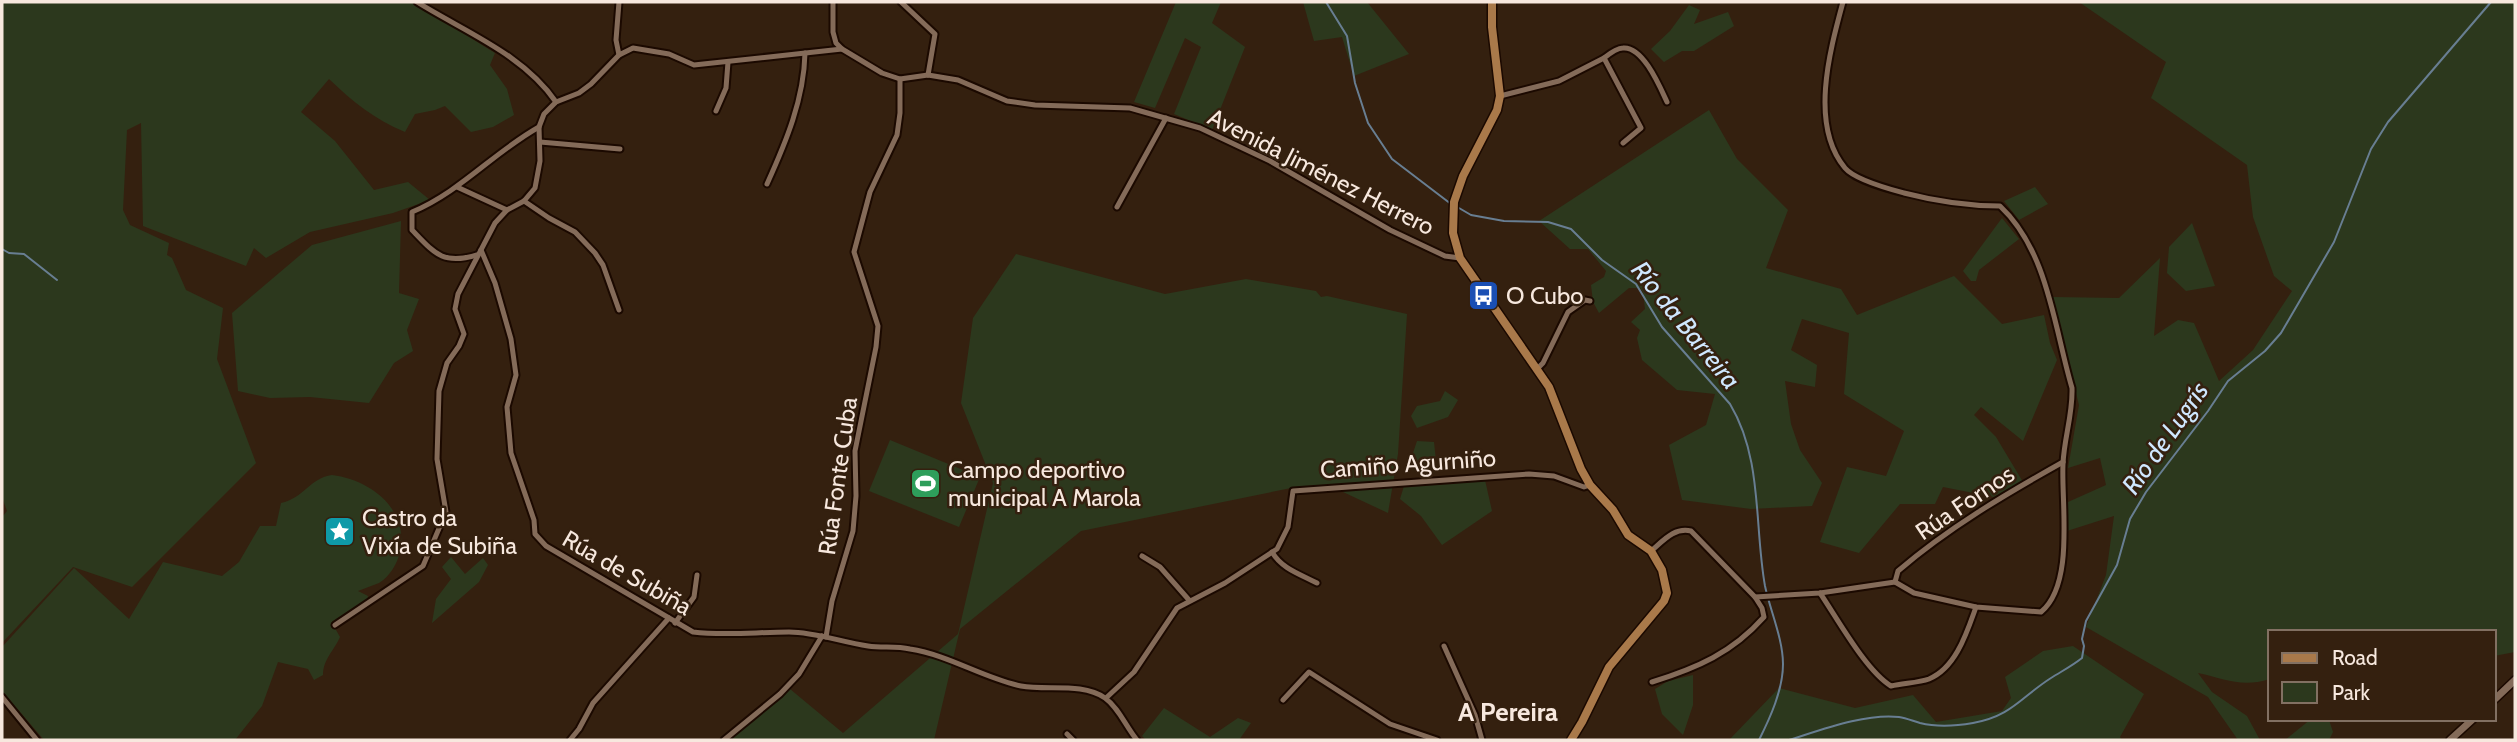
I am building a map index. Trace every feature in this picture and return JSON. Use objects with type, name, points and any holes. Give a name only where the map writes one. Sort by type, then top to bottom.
[{"type":"main road","points":[[1492,2],[1492,27],[1500,96],[1497,110],[1463,176],[1454,202],[1453,233],[1460,258],[1549,387],[1580,469],[1590,485],[1613,510],[1628,535],[1651,551],[1666,581],[1667,593],[1664,601],[1609,667],[1571,740]]},
{"type":"street","points":[[417,2],[504,52],[543,84],[556,102]]},
{"type":"street","points":[[618,2],[616,40],[619,55]]},
{"type":"street","points":[[833,2],[833,32],[836,43],[882,73],[900,79]]},
{"type":"street","points":[[901,2],[935,34],[928,75]]},
{"type":"street","points":[[1755,597],[1820,593],[1895,582],[1914,593],[1976,607],[2041,612],[2047,607],[2057,584],[2066,538],[2063,463],[2073,406],[2072,388],[2039,269],[2025,236],[2013,218],[2000,206],[1937,201],[1873,185],[1846,170],[1830,140],[1825,119],[1832,39],[1843,2]]},
{"type":"street","points":[[1500,96],[1559,81],[1620,48],[1627,47],[1637,52],[1657,79],[1667,102]]},
{"type":"street","points":[[335,625],[423,566],[446,512],[437,459],[439,391],[447,363],[464,334],[455,309],[458,294],[495,223],[507,210],[524,201],[535,188],[541,142],[539,127],[544,114],[556,102],[579,93],[592,84],[619,55],[633,48],[669,54],[694,65],[842,49]]},
{"type":"street","points":[[767,184],[782,151],[802,89],[805,53]]},
{"type":"street","points":[[1604,58],[1642,128],[1623,143]]},
{"type":"street","points":[[716,111],[726,88],[728,62]]},
{"type":"street","name":"Avenida Jiménez Herrero","points":[[900,79],[928,75],[958,80],[1007,101],[1035,105],[1129,107],[1200,128],[1303,178],[1390,230],[1445,256],[1460,258]]},
{"type":"street","name":"Rúa Fonte Cuba","points":[[824,636],[853,531],[856,496],[855,451],[878,326],[854,252],[870,192],[897,135],[900,79]]},
{"type":"street","points":[[1117,207],[1166,118]]},
{"type":"street","points":[[480,252],[456,261],[434,253],[412,230],[412,212],[436,202],[501,151],[539,127]]},
{"type":"street","points":[[541,142],[620,149]]},
{"type":"street","points":[[457,187],[507,210]]},
{"type":"street","points":[[524,201],[575,232],[595,253],[603,265],[619,310]]},
{"type":"street","name":"Rúa de Subiña","points":[[480,252],[495,283],[511,339],[516,374],[507,407],[511,453],[534,520],[535,534],[546,546],[693,632],[719,635],[791,632],[867,646],[910,649],[944,657],[972,671],[1020,685],[1063,688],[1095,693],[1106,698]]},
{"type":"street","points":[[1537,369],[1543,363],[1568,312],[1585,300],[1590,301]]},
{"type":"street","name":"Rúa Fornos","points":[[1895,582],[1898,571],[1933,544],[2001,498],[2063,463]]},
{"type":"street","name":"Camiño Agurniño","points":[[1106,698],[1134,672],[1177,608],[1225,583],[1277,549],[1288,527],[1293,491],[1529,474],[1554,476],[1575,485],[1590,485]]},
{"type":"street","points":[[1651,551],[1672,533],[1682,529],[1691,531],[1755,597],[1764,617],[1712,660],[1695,669],[1652,682]]},
{"type":"street","points":[[1272,552],[1276,560],[1286,568],[1317,583]]},
{"type":"street","points":[[1143,556],[1160,567],[1189,600]]},
{"type":"street","points":[[570,740],[593,703],[694,597],[697,575]]},
{"type":"street","points":[[1820,593],[1868,662],[1883,681],[1891,686],[1929,679],[1940,672],[1953,658],[1976,607]]},
{"type":"street","points":[[724,740],[780,694],[799,674],[824,636]]},
{"type":"street","points":[[1444,646],[1475,715],[1482,740]]},
{"type":"street","points":[[1283,700],[1308,672],[1390,724],[1437,740]]},
{"type":"street","points":[[2496,698],[2515,680]]},
{"type":"street","points":[[2,697],[37,740]]},
{"type":"street","points":[[1106,698],[1135,740]]},
{"type":"street","points":[[2449,740],[2471,721]]},
{"type":"street","points":[[1067,734],[1073,740]]},
{"type":"green space","points":[[2,2],[413,2],[495,53],[490,65],[507,89],[514,115],[493,127],[471,132],[445,106],[415,114],[405,132],[364,109],[329,79],[301,112],[335,141],[374,190],[408,182],[430,200],[393,213],[310,232],[266,258],[254,248],[246,266],[143,226],[141,123],[127,130],[123,210],[130,225],[169,243],[167,255],[172,258],[186,290],[223,308],[217,359],[256,463],[132,587],[73,567],[2,643],[2,517],[7,511],[2,497]]},
{"type":"green space","points":[[1176,2],[1221,2],[1212,23],[1245,47],[1212,130],[1174,114],[1201,47],[1185,38],[1155,108],[1134,102]]},
{"type":"green space","points":[[1303,2],[1367,2],[1409,54],[1354,76],[1342,37],[1314,41]]},
{"type":"green space","points":[[2079,2],[2515,2],[2515,652],[2496,656],[2496,630],[2268,630],[2268,680],[2242,683],[2198,673],[2212,692],[2247,716],[2260,740],[2238,740],[2208,697],[2086,627],[2106,575],[2114,516],[2067,531],[2068,502],[2106,485],[2100,458],[2068,468],[2079,405],[2052,297],[2119,298],[2160,258],[2154,336],[2178,320],[2194,323],[2219,381],[2253,350],[2292,291],[2274,276],[2253,217],[2247,165],[2151,98],[2166,62]]},
{"type":"green space","points":[[1689,5],[1700,10],[1694,24],[1728,12],[1734,26],[1694,51],[1682,51],[1664,62],[1651,49],[1670,31]]},
{"type":"green space","points":[[1709,110],[1737,159],[1788,210],[1766,268],[1841,289],[1857,315],[1954,276],[2002,324],[2044,315],[2057,360],[2023,441],[1981,407],[1974,415],[1996,437],[2023,482],[1994,497],[1943,487],[1935,504],[1900,504],[1859,553],[1820,542],[1847,467],[1886,476],[1904,431],[1844,394],[1849,333],[1802,319],[1791,350],[1817,365],[1815,387],[1785,381],[1791,424],[1800,450],[1822,483],[1812,506],[1751,509],[1682,500],[1669,445],[1706,425],[1715,394],[1677,390],[1642,360],[1637,338],[1640,330],[1631,322],[1645,309],[1643,292],[1640,288],[1629,288],[1599,313],[1593,302],[1591,285],[1604,277],[1606,271],[1588,249],[1570,249],[1539,221]]},
{"type":"green space","points":[[2035,187],[2048,204],[2019,220],[2004,201]]},
{"type":"green space","points":[[2002,218],[2019,239],[1979,270],[1976,281],[1971,281],[1963,271]]},
{"type":"green space","points":[[401,221],[399,293],[419,299],[407,330],[413,351],[394,363],[369,403],[310,397],[270,398],[238,391],[232,313],[312,245]]},
{"type":"green space","points":[[2192,223],[2215,286],[2186,291],[2167,273],[2169,247]]},
{"type":"green space","points":[[1016,254],[1165,294],[1246,279],[1316,291],[1321,297],[1327,296],[1407,314],[1398,454],[1388,513],[1343,492],[1296,487],[1081,531],[960,629],[934,740],[729,740],[790,689],[843,733],[958,634],[993,483],[961,403],[973,318]]},
{"type":"green space","points":[[1445,391],[1458,400],[1448,417],[1417,428],[1411,416],[1417,406],[1440,401]]},
{"type":"green space","name":"Campo deportivo municipal A Marola","points":[[890,440],[980,477],[959,527],[869,491]]},
{"type":"green space","points":[[1417,441],[1434,442],[1437,471],[1429,476],[1408,468]]},
{"type":"green space","points":[[332,475],[360,483],[384,499],[399,523],[399,556],[393,569],[383,580],[358,591],[368,596],[367,601],[332,623],[340,637],[327,660],[323,675],[314,680],[308,669],[278,662],[262,706],[235,740],[44,740],[2,691],[2,647],[74,568],[129,619],[163,562],[222,576],[239,562],[260,526],[276,526],[281,503],[296,497],[318,480]]},
{"type":"green space","points":[[1485,480],[1492,511],[1442,545],[1421,516],[1400,499],[1404,486]]},
{"type":"green space","points":[[451,557],[465,574],[483,558],[488,565],[479,582],[432,623],[436,599],[451,579],[442,567]]},
{"type":"green space","points":[[2073,646],[2144,694],[2120,737],[2122,740],[1729,740],[1779,688],[1855,708],[1913,695],[1936,722],[2002,711],[2011,698],[2005,677],[2043,651]]},
{"type":"green space","points":[[1693,675],[1693,705],[1683,735],[1662,714],[1655,689],[1668,681]]},
{"type":"green space","points":[[1164,708],[1210,737],[1238,718],[1251,723],[1239,740],[1146,740],[1142,736]]},
{"type":"green space","points":[[2309,721],[2329,721],[2333,732],[2329,740],[2285,740]]},
{"type":"waterway","name":"Río da Barreira","points":[[1326,2],[1347,36],[1355,83],[1368,123],[1392,159],[1451,204]]},
{"type":"waterway","name":"Río de Lugrís","points":[[1789,740],[1844,723],[1886,716],[1939,726],[1986,720],[2007,711],[2082,658],[2086,621],[2117,565],[2130,519],[2146,492],[2228,381],[2265,351],[2281,333],[2334,242],[2371,149],[2388,122],[2491,2]]},
{"type":"waterway","name":"Río da Barreira","points":[[1459,208],[1471,215],[1504,221],[1548,222],[1571,229],[1602,260],[1636,284],[1662,327],[1730,404],[1741,425],[1753,470],[1765,586],[1779,635],[1783,664],[1778,694],[1759,740]]},
{"type":"waterway","points":[[2,249],[9,253],[24,254],[57,280]]},
{"type":"place","name":"O Cubo","points":[[1483,296]]},
{"type":"place","name":"Campo deportivo municipal A Marola","points":[[925,484]]},
{"type":"place","name":"Castro da Vixía de Subiña","points":[[339,532]]},
{"type":"district","name":"A Pereira","points":[[1508,712]]}]
